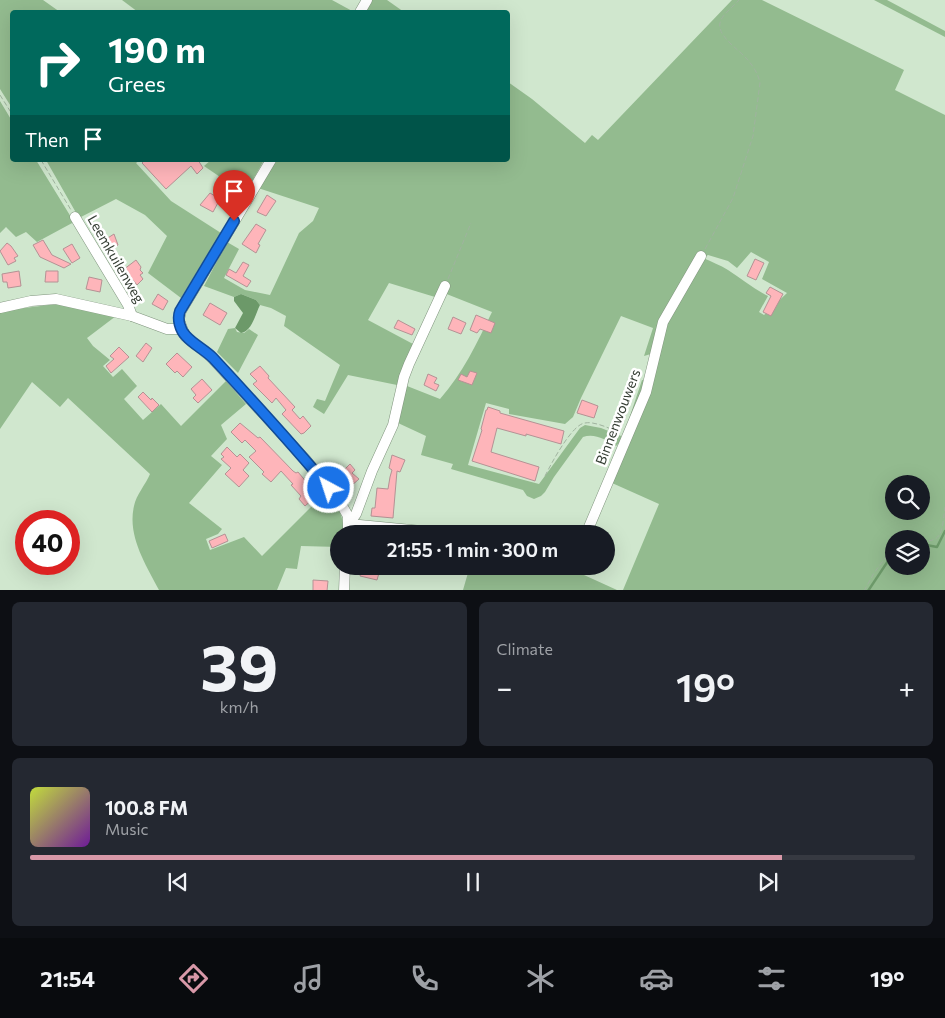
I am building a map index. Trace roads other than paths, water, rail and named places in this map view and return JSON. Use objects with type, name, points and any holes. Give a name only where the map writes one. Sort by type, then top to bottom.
[{"type":"street","points":[[270,162],[180,311],[181,329],[185,336],[211,356],[306,460],[340,502],[348,516],[349,525]]},
{"type":"street","name":"Leemkuilenweg","points":[[75,217],[128,305],[132,316]]},
{"type":"street","name":"Binnenwouwers","points":[[590,525],[646,392],[663,322],[701,256]]},
{"type":"street","points":[[351,525],[393,425],[404,377],[409,364],[445,286]]},
{"type":"street","name":"Leemkuilenweg","points":[[0,308],[31,301],[56,299],[132,316],[167,329],[181,329]]},
{"type":"street","points":[[344,590],[345,575]]},
{"type":"waterway","points":[[930,546],[937,547],[945,531]]},
{"type":"waterway","points":[[869,590],[885,566]]}]
